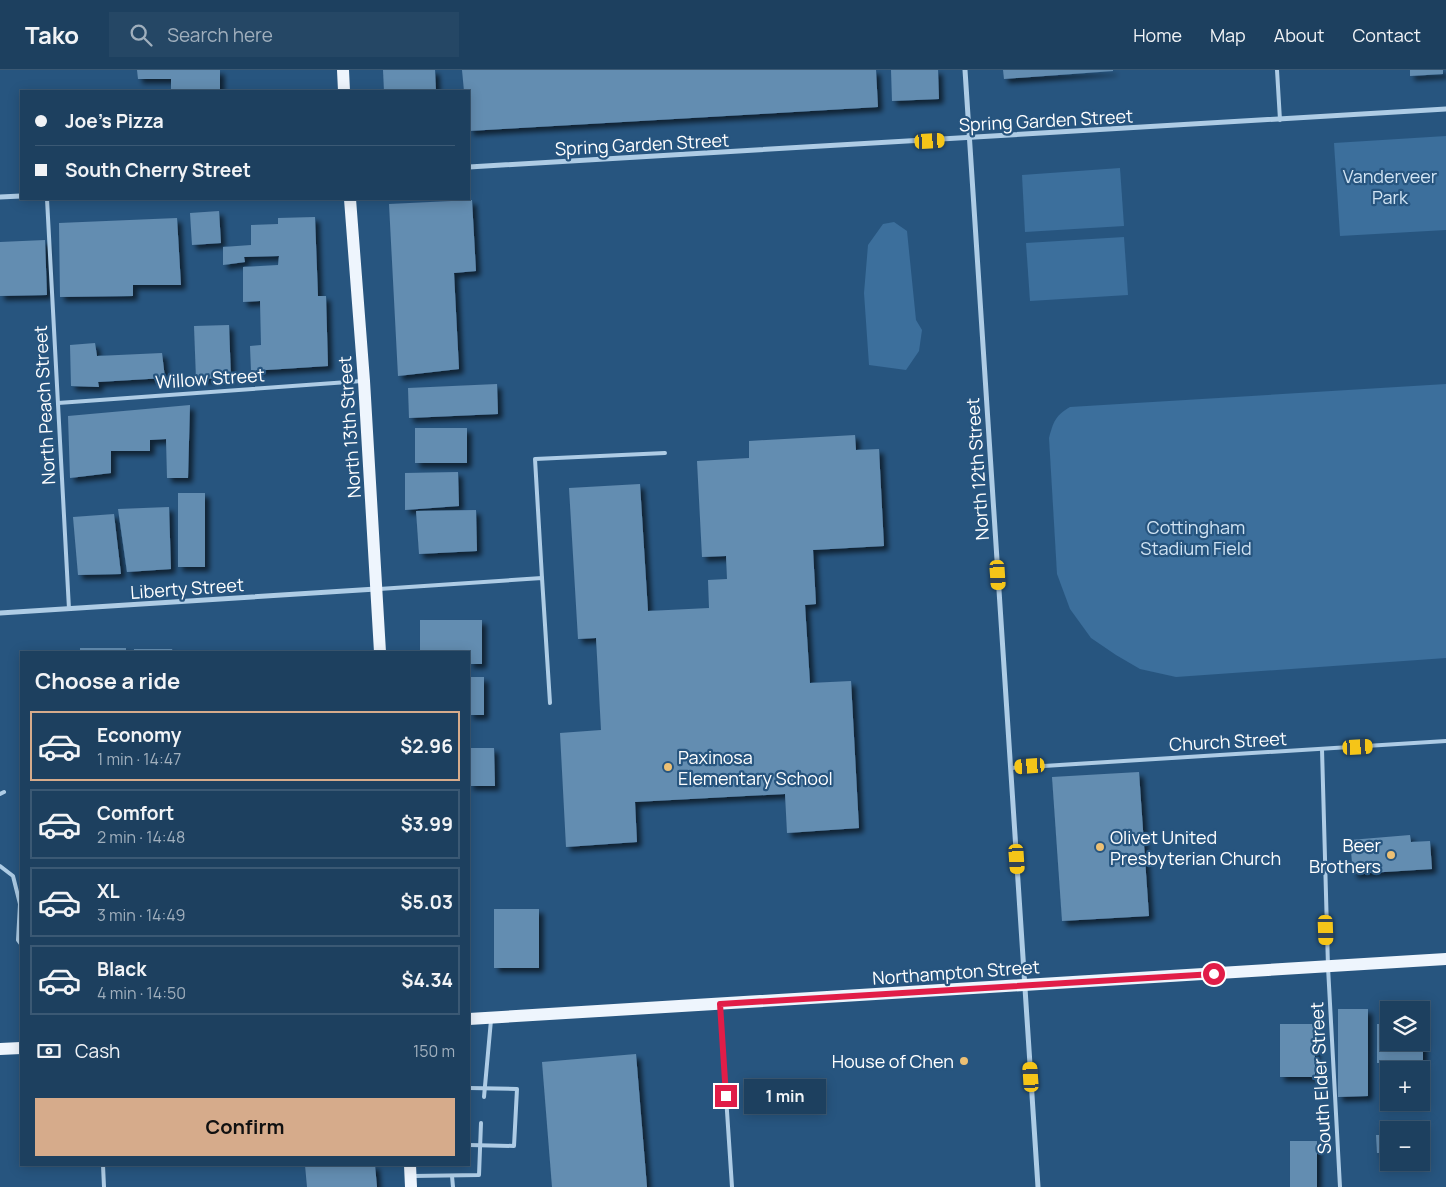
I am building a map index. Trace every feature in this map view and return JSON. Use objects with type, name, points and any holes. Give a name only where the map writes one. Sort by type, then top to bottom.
[{"type":"main road","points":[[343,70],[344,90]]},
{"type":"main road","name":"North 13th Street","points":[[350,200],[364,381],[380,651]]},
{"type":"main road","name":"Northampton Street","points":[[470,1020],[1446,959]]},
{"type":"main road","points":[[0,1049],[20,1048]]},
{"type":"street","name":"North 12th Street","points":[[965,70],[1038,1187]]},
{"type":"street","name":"Spring Garden Street","points":[[470,167],[1446,110]]},
{"type":"street","points":[[0,197],[20,196]]},
{"type":"street","name":"Liberty Street","points":[[0,613],[376,589]]},
{"type":"lane","points":[[1277,70],[1280,120]]},
{"type":"lane","name":"North Peach Street","points":[[47,200],[69,609]]},
{"type":"lane","name":"Willow Street","points":[[58,403],[364,381]]},
{"type":"lane","points":[[550,703],[535,459],[665,453]]},
{"type":"lane","points":[[376,589],[542,578]]},
{"type":"lane","name":"Church Street","points":[[1011,768],[1446,742]]},
{"type":"lane","name":"South Elder Street","points":[[1322,749],[1328,967],[1340,1187]]},
{"type":"lane","points":[[0,866],[13,876],[20,904],[18,940],[20,943]]},
{"type":"lane","points":[[720,1004],[732,1187]]},
{"type":"lane","points":[[484,1097],[491,1018]]},
{"type":"lane","points":[[470,1088],[517,1089],[514,1146],[470,1145]]},
{"type":"lane","points":[[411,1176],[479,1175],[481,1123]]},
{"type":"lane","points":[[103,1166],[104,1187]]},
{"type":"lane","points":[[452,1176],[453,1187]]},
{"type":"green space","name":"Vanderveer Park","points":[[1446,136],[1446,230],[1340,236],[1334,143]]},
{"type":"green space","points":[[1120,168],[1124,226],[1025,232],[1022,175]]},
{"type":"green space","points":[[894,222],[907,231],[916,320],[922,330],[919,351],[906,370],[869,365],[864,293],[868,245],[883,224]]},
{"type":"green space","points":[[1124,237],[1128,295],[1030,301],[1026,243]]},
{"type":"green space","name":"Cottingham Stadium Field","points":[[1446,384],[1446,658],[1176,677],[1140,669],[1116,655],[1091,638],[1070,609],[1057,574],[1049,438],[1056,420],[1061,413],[1070,407]]},
{"type":"building","points":[[137,70],[220,70],[220,90],[171,90],[171,79],[138,79]]},
{"type":"building","points":[[383,70],[435,70],[436,90],[384,90]]},
{"type":"building","points":[[462,70],[876,70],[878,107],[470,131],[470,90],[464,90]]},
{"type":"building","points":[[891,70],[938,70],[939,99],[892,101]]},
{"type":"building","points":[[1003,70],[1113,70],[1113,71],[1004,79]]},
{"type":"building","points":[[1410,70],[1443,70],[1443,74],[1410,76]]},
{"type":"building","points":[[472,200],[476,271],[454,273],[459,369],[398,376],[389,204]]},
{"type":"building","points":[[219,211],[221,243],[192,245],[190,213]]},
{"type":"building","points":[[315,217],[318,296],[326,296],[328,366],[251,371],[250,346],[261,345],[260,301],[243,302],[243,267],[278,265],[279,256],[244,257],[245,262],[223,265],[223,247],[251,245],[251,225],[278,224],[278,218]]},
{"type":"building","points":[[177,218],[181,285],[133,285],[133,296],[60,297],[59,223]]},
{"type":"building","points":[[45,240],[47,295],[0,296],[0,242]]},
{"type":"building","points":[[229,325],[231,378],[196,379],[194,326]]},
{"type":"building","points":[[95,343],[97,356],[162,353],[165,378],[98,382],[99,387],[71,386],[70,345]]},
{"type":"building","points":[[497,384],[498,414],[409,418],[408,388]]},
{"type":"building","points":[[190,405],[188,478],[167,478],[166,439],[150,440],[150,451],[111,451],[111,473],[70,478],[68,416]]},
{"type":"building","points":[[415,428],[467,428],[467,463],[415,463]]},
{"type":"building","points":[[855,435],[856,450],[879,449],[884,546],[813,550],[816,604],[805,605],[810,683],[851,681],[859,828],[787,833],[785,794],[635,802],[637,842],[566,847],[560,733],[601,730],[596,638],[578,639],[569,488],[640,484],[648,611],[709,608],[708,580],[727,579],[726,556],[702,557],[697,461],[749,458],[749,441]]},
{"type":"building","points":[[458,472],[459,506],[405,510],[405,473]]},
{"type":"building","points":[[178,493],[205,493],[205,567],[178,567]]},
{"type":"building","points":[[169,507],[171,569],[127,572],[118,509]]},
{"type":"building","points":[[476,510],[477,551],[419,554],[416,511]]},
{"type":"building","points":[[114,514],[121,574],[78,575],[73,517]]},
{"type":"building","points":[[420,620],[482,620],[482,664],[470,664],[470,651],[420,651]]},
{"type":"building","points":[[80,648],[126,648],[126,651],[80,651]]},
{"type":"building","points":[[134,649],[172,649],[173,651],[134,651]]},
{"type":"building","points":[[176,650],[204,650],[204,651]]},
{"type":"building","points":[[470,677],[484,677],[484,715],[470,715]]},
{"type":"building","points":[[470,748],[494,748],[495,786],[470,786]]},
{"type":"building","name":"Olivet United Presbyterian Church","points":[[1139,772],[1149,916],[1062,921],[1052,777]]},
{"type":"building","name":"Beer Brothers","points":[[1410,835],[1411,842],[1430,841],[1432,869],[1353,874],[1350,840]]},
{"type":"building","points":[[494,909],[539,909],[539,968],[494,968]]},
{"type":"building","points":[[1338,1009],[1368,1009],[1368,1096],[1338,1097]]},
{"type":"building","points":[[1280,1024],[1315,1024],[1315,1077],[1280,1077]]},
{"type":"building","points":[[1377,1024],[1380,1024],[1380,1051],[1423,1051],[1423,1061],[1380,1061],[1380,1063],[1377,1063]]},
{"type":"building","points":[[636,1054],[647,1187],[552,1187],[542,1062]]},
{"type":"building","points":[[1376,1135],[1380,1135],[1380,1153],[1377,1153]]},
{"type":"building","points":[[1290,1141],[1317,1141],[1317,1187],[1290,1187]]},
{"type":"building","points":[[305,1166],[375,1166],[377,1187],[307,1187]]},
{"type":"place","name":"Paxinosa Elementary School","points":[[668,767]]},
{"type":"place","name":"Olivet United Presbyterian Church","points":[[1100,847]]},
{"type":"place","name":"Beer Brothers","points":[[1391,855]]},
{"type":"place","name":"House of Chen","points":[[964,1061]]},
{"type":"route","points":[[726,1096],[720,1004],[1214,974]]}]
